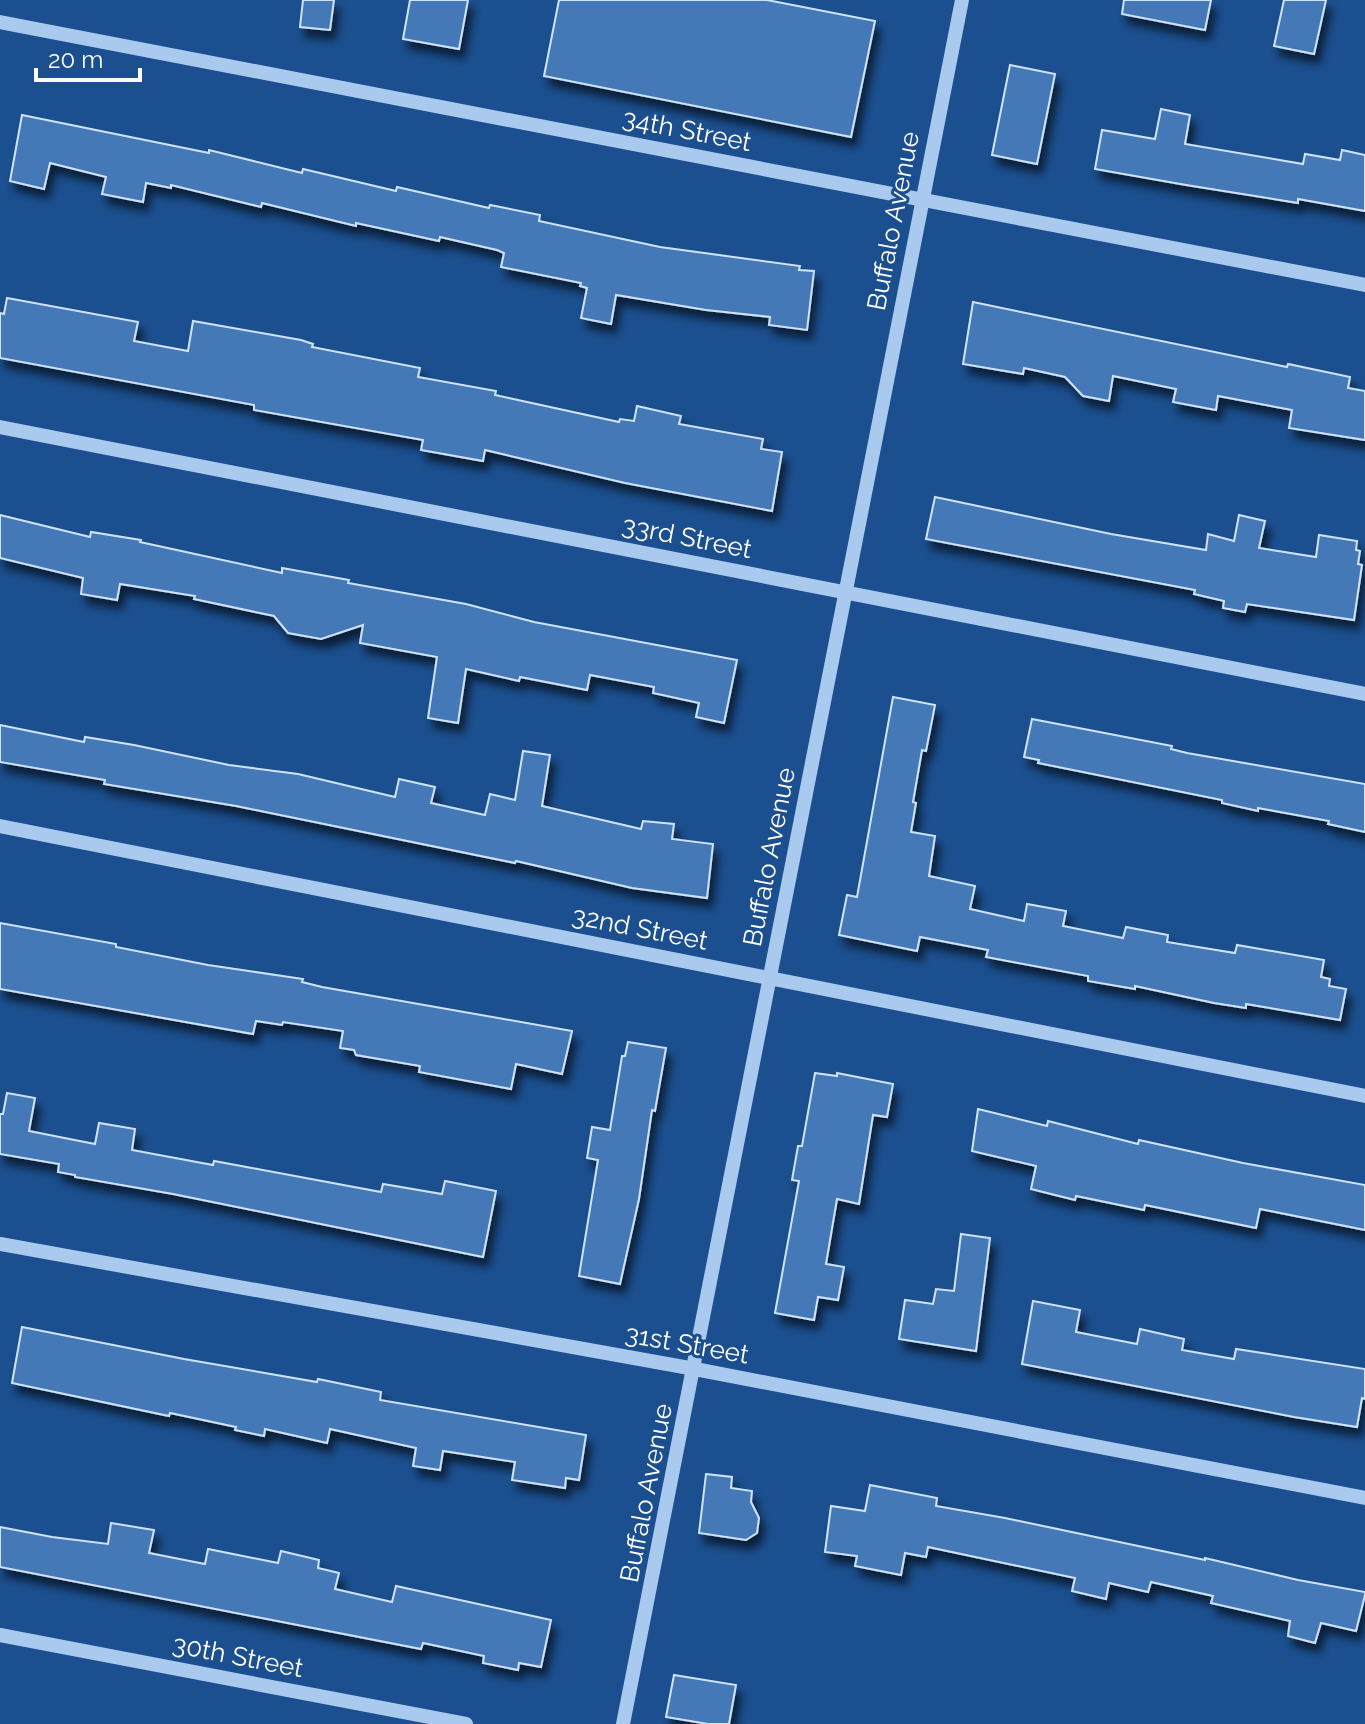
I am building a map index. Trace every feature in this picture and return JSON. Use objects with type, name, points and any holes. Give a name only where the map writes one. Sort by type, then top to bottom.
[{"type":"street","name":"Buffalo Avenue","points":[[623,1724],[962,0]]},
{"type":"street","name":"34th Street","points":[[0,22],[1365,285]]},
{"type":"street","name":"33rd Street","points":[[0,427],[1365,694]]},
{"type":"street","name":"32nd Street","points":[[0,826],[1365,1096]]},
{"type":"street","name":"31st Street","points":[[0,1244],[695,1369],[1365,1498]]},
{"type":"street","name":"30th Street","points":[[0,1635],[466,1724]]},
{"type":"building","points":[[303,0],[334,0],[330,30],[300,27]]},
{"type":"building","points":[[410,0],[468,0],[459,49],[403,39]]},
{"type":"building","points":[[559,0],[767,0],[875,21],[851,137],[544,76]]},
{"type":"building","points":[[1124,0],[1211,0],[1205,30],[1122,14]]},
{"type":"building","points":[[1284,0],[1326,0],[1314,54],[1274,46]]},
{"type":"building","points":[[1010,65],[1055,74],[1037,164],[992,155]]},
{"type":"building","points":[[1161,109],[1190,115],[1185,144],[1303,164],[1305,154],[1340,160],[1342,150],[1365,155],[1365,211],[1095,169],[1102,130],[1155,139]]},
{"type":"building","points":[[22,115],[209,153],[209,150],[302,173],[303,169],[396,191],[397,187],[489,208],[490,205],[540,215],[539,221],[660,247],[800,266],[799,270],[814,271],[807,330],[769,325],[770,317],[616,295],[611,324],[581,318],[587,288],[580,286],[581,283],[501,267],[504,253],[497,250],[440,237],[439,241],[356,223],[356,226],[171,185],[171,188],[146,183],[143,202],[102,194],[106,177],[50,163],[44,189],[10,181]]},
{"type":"building","points":[[7,298],[138,322],[134,341],[188,351],[193,321],[301,340],[313,344],[312,347],[420,368],[418,377],[496,391],[495,395],[619,422],[620,419],[634,421],[637,406],[681,416],[679,424],[763,439],[761,449],[782,452],[772,511],[625,483],[485,450],[483,461],[421,450],[423,440],[254,410],[254,405],[0,358],[0,313],[4,314]]},
{"type":"building","points":[[973,302],[1287,367],[1288,364],[1350,377],[1348,388],[1365,391],[1365,440],[1289,428],[1292,410],[1218,396],[1216,410],[1173,402],[1176,389],[1113,376],[1109,401],[1083,396],[1065,377],[1024,368],[1023,374],[963,364]]},
{"type":"building","points":[[935,497],[1111,534],[1206,550],[1208,534],[1234,541],[1239,515],[1265,521],[1259,548],[1316,557],[1319,535],[1357,541],[1356,550],[1360,551],[1358,564],[1362,565],[1354,620],[1247,604],[1245,612],[1223,608],[1224,601],[1194,594],[1195,590],[926,539]]},
{"type":"building","points":[[0,515],[90,537],[91,532],[141,540],[282,573],[282,568],[349,580],[348,583],[466,604],[534,622],[737,660],[724,723],[696,717],[699,703],[653,693],[654,687],[590,675],[587,690],[520,677],[519,681],[466,669],[458,723],[428,718],[437,657],[360,643],[363,625],[321,639],[288,633],[274,616],[194,599],[195,596],[120,584],[117,600],[81,594],[83,578],[0,558]]},
{"type":"building","points":[[893,697],[935,705],[926,751],[922,750],[911,832],[935,836],[929,876],[975,886],[970,909],[1024,921],[1027,904],[1066,911],[1063,926],[1123,938],[1126,927],[1168,935],[1167,942],[1235,953],[1237,945],[1324,960],[1321,977],[1330,979],[1329,986],[1346,989],[1340,1020],[1246,1004],[1246,1008],[1135,986],[1135,989],[1088,981],[1088,976],[986,957],[988,950],[920,937],[917,951],[839,935],[847,895],[857,897]]},
{"type":"building","points":[[1032,719],[1172,746],[1171,749],[1187,753],[1365,784],[1365,832],[1328,824],[1329,821],[1258,808],[1258,811],[1222,803],[1222,800],[1038,763],[1039,760],[1024,757]]},
{"type":"building","points":[[0,725],[84,742],[85,737],[229,765],[298,774],[395,797],[399,779],[435,787],[431,803],[485,815],[490,794],[515,800],[523,751],[550,755],[542,806],[641,829],[643,821],[674,824],[672,839],[713,844],[707,898],[632,888],[516,861],[0,762]]},
{"type":"building","points":[[0,923],[208,965],[303,979],[302,982],[322,987],[572,1031],[562,1074],[516,1064],[511,1089],[419,1072],[420,1066],[356,1055],[354,1050],[340,1048],[343,1031],[256,1021],[253,1034],[0,989]]},
{"type":"building","points":[[628,1042],[666,1048],[620,1284],[579,1276],[598,1160],[587,1158],[592,1127],[610,1130],[622,1056],[625,1056]]},
{"type":"building","points":[[815,1073],[837,1076],[837,1073],[893,1084],[887,1117],[873,1115],[859,1204],[837,1199],[826,1264],[844,1267],[838,1300],[818,1297],[814,1320],[775,1313],[799,1181],[792,1180],[798,1146],[802,1146]]},
{"type":"building","points":[[7,1093],[35,1098],[29,1131],[95,1144],[99,1123],[135,1129],[132,1150],[213,1165],[214,1161],[381,1192],[383,1184],[442,1194],[445,1181],[496,1191],[483,1257],[75,1177],[58,1172],[59,1164],[0,1154],[0,1114],[3,1114]]},
{"type":"building","points":[[978,1109],[1047,1126],[1048,1121],[1138,1144],[1139,1140],[1365,1185],[1365,1230],[1260,1209],[1256,1228],[1145,1205],[1144,1210],[1076,1196],[1075,1200],[1031,1189],[1036,1166],[972,1151]]},
{"type":"building","points":[[961,1234],[990,1238],[976,1351],[899,1339],[905,1300],[933,1304],[936,1289],[954,1291]]},
{"type":"building","points":[[1033,1301],[1080,1310],[1076,1332],[1137,1344],[1140,1329],[1184,1339],[1182,1350],[1234,1359],[1236,1349],[1365,1369],[1365,1399],[1362,1398],[1357,1427],[1022,1364]]},
{"type":"building","points":[[22,1327],[184,1359],[317,1382],[318,1379],[381,1392],[380,1400],[586,1435],[579,1480],[566,1478],[565,1488],[512,1480],[515,1462],[443,1451],[440,1470],[413,1466],[416,1448],[330,1429],[327,1443],[265,1429],[264,1436],[170,1413],[169,1416],[12,1383]]},
{"type":"building","points":[[706,1474],[732,1477],[731,1488],[752,1491],[751,1502],[759,1518],[757,1533],[746,1540],[699,1533]]},
{"type":"building","points":[[870,1485],[937,1498],[936,1506],[1365,1592],[1356,1631],[1321,1623],[1315,1643],[1288,1636],[1290,1621],[1211,1603],[1213,1596],[1151,1582],[1148,1592],[1109,1583],[1106,1599],[1072,1591],[1075,1578],[928,1547],[926,1557],[905,1553],[901,1575],[855,1566],[857,1556],[825,1552],[831,1506],[865,1511]]},
{"type":"building","points":[[111,1523],[154,1530],[149,1553],[205,1564],[208,1549],[278,1563],[281,1551],[319,1560],[318,1568],[339,1573],[335,1589],[392,1602],[396,1586],[551,1620],[541,1667],[519,1663],[518,1670],[483,1663],[484,1656],[423,1643],[421,1649],[0,1567],[0,1527],[108,1544]]},
{"type":"building","points":[[674,1675],[736,1685],[729,1724],[666,1717]]}]
